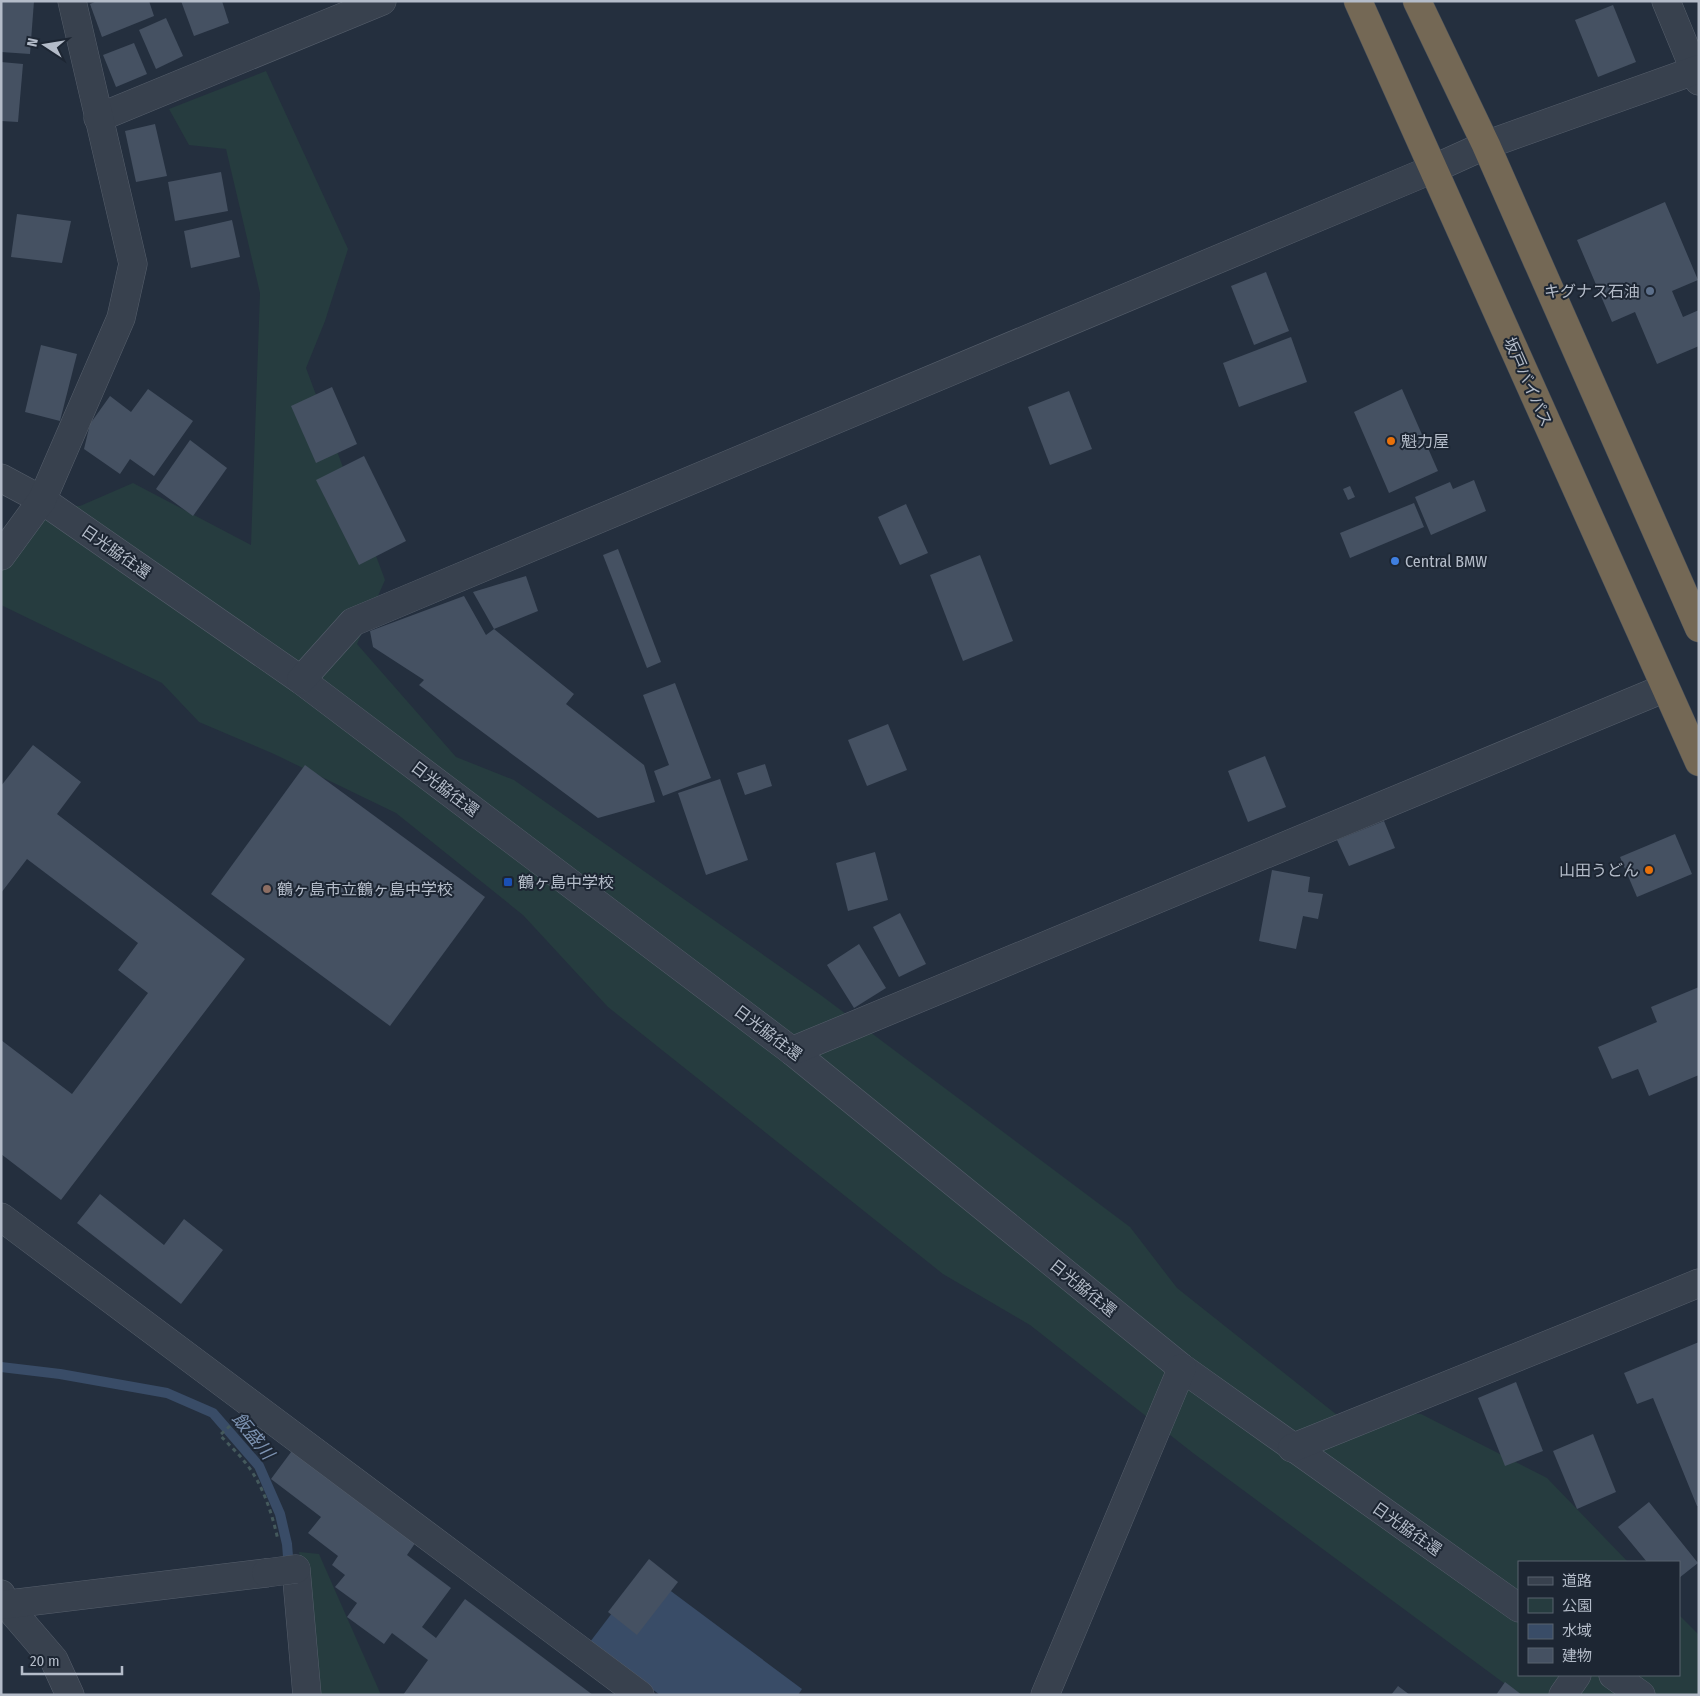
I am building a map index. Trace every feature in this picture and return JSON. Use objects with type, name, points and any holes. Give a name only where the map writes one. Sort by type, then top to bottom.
[{"type":"highway","name":"坂戸バイパス","points":[[1358,1],[1699,762]]},
{"type":"highway","points":[[1417,1],[1486,145],[1699,628]]},
{"type":"street","points":[[1,556],[42,500],[121,318],[133,264],[72,1]]},
{"type":"street","points":[[98,118],[382,1]]},
{"type":"street","points":[[301,680],[353,622],[1433,169],[1486,145],[1697,73],[1666,1]]},
{"type":"street","name":"日光脇往還","points":[[1,478],[42,500],[301,680],[792,1052],[1182,1368],[1518,1607]]},
{"type":"street","points":[[792,1052],[1665,688]]},
{"type":"street","points":[[1,1217],[640,1695]]},
{"type":"street","points":[[1292,1448],[1699,1282]]},
{"type":"street","points":[[1045,1695],[1182,1368]]},
{"type":"street","points":[[3,1601],[296,1569],[307,1695]]},
{"type":"street","points":[[3,1601],[54,1660],[70,1695]]},
{"type":"street","points":[[1563,1695],[1576,1676]]},
{"type":"street","points":[[1614,1676],[1641,1695]]},
{"type":"path","points":[[234,1422],[220,1435],[245,1461],[256,1480],[272,1517],[276,1532]]},
{"type":"green space","points":[[266,71],[348,249],[325,321],[306,368],[385,580],[357,644],[456,757],[514,780],[822,996],[1130,1227],[1177,1288],[1337,1415],[1421,1414],[1547,1478],[1627,1561],[1518,1561],[1518,1676],[1680,1676],[1680,1616],[1699,1635],[1699,1695],[1520,1695],[1193,1453],[1030,1325],[943,1274],[608,1007],[523,915],[396,813],[274,754],[199,722],[162,683],[1,605],[1,553],[29,504],[80,506],[133,483],[251,545],[260,293],[226,149],[189,145],[169,109]]},
{"type":"green space","points":[[299,1552],[319,1554],[381,1695],[313,1695]]},
{"type":"water","points":[[644,1571],[802,1689],[798,1695],[660,1695],[590,1642]]},
{"type":"building","points":[[1,1],[34,1],[30,54],[1,52]]},
{"type":"building","points":[[97,1],[149,1],[154,16],[102,37],[90,4]]},
{"type":"building","points":[[181,1],[222,1],[229,23],[194,36]]},
{"type":"building","points":[[1613,5],[1636,62],[1598,77],[1575,20]]},
{"type":"building","points":[[166,18],[183,56],[156,69],[139,30]]},
{"type":"building","points":[[134,43],[147,74],[116,87],[103,55]]},
{"type":"building","points":[[1,62],[23,64],[18,122],[1,121]]},
{"type":"building","points":[[155,124],[167,176],[136,182],[125,131]]},
{"type":"building","points":[[221,172],[228,211],[175,221],[168,182]]},
{"type":"building","points":[[1665,202],[1698,280],[1672,291],[1683,317],[1699,310],[1699,346],[1657,364],[1635,312],[1612,322],[1577,240]]},
{"type":"building","points":[[17,214],[71,221],[62,263],[11,257]]},
{"type":"building","points":[[232,220],[240,257],[191,268],[184,231]]},
{"type":"building","points":[[1266,272],[1289,331],[1254,345],[1231,286]]},
{"type":"building","points":[[1291,337],[1307,382],[1239,407],[1223,363]]},
{"type":"building","points":[[41,345],[77,354],[60,421],[25,412]]},
{"type":"building","points":[[332,387],[357,444],[316,463],[291,406]]},
{"type":"building","points":[[148,389],[193,421],[154,476],[130,459],[120,474],[84,449],[90,424],[110,396],[131,412]]},
{"type":"building","points":[[1402,389],[1438,471],[1389,493],[1354,412]]},
{"type":"building","points":[[1069,391],[1092,449],[1050,465],[1028,407]]},
{"type":"building","points":[[190,440],[227,468],[193,516],[156,489]]},
{"type":"building","points":[[364,456],[406,541],[359,565],[316,480]]},
{"type":"building","points":[[1474,480],[1486,511],[1431,535],[1415,497],[1450,482],[1453,489]]},
{"type":"building","points":[[1350,486],[1355,497],[1348,500],[1343,489]]},
{"type":"building","points":[[1414,503],[1424,527],[1350,558],[1340,533]]},
{"type":"building","points":[[906,504],[928,553],[900,565],[878,517]]},
{"type":"building","points":[[618,549],[661,662],[647,668],[603,555]]},
{"type":"building","points":[[980,555],[1013,641],[963,661],[930,575]]},
{"type":"building","points":[[526,576],[538,611],[494,629],[473,592]]},
{"type":"building","points":[[464,596],[486,635],[494,629],[574,694],[566,704],[644,765],[655,802],[598,818],[419,685],[424,680],[373,647],[370,631]]},
{"type":"building","points":[[675,683],[711,778],[663,796],[654,771],[669,765],[643,695]]},
{"type":"building","points":[[888,724],[907,770],[867,786],[848,740]]},
{"type":"building","points":[[33,745],[81,782],[57,814],[245,959],[61,1200],[1,1154],[1,1040],[72,1094],[148,993],[118,970],[138,943],[27,859],[1,893],[1,786]]},
{"type":"building","points":[[1265,756],[1286,807],[1248,822],[1228,771]]},
{"type":"building","points":[[765,764],[772,786],[745,795],[737,773]]},
{"type":"building","points":[[305,765],[485,897],[390,1026],[211,894]]},
{"type":"building","points":[[720,779],[748,860],[706,875],[678,793]]},
{"type":"building","points":[[1384,821],[1395,848],[1349,866],[1337,840]]},
{"type":"building","points":[[1675,834],[1692,874],[1637,897],[1620,857]]},
{"type":"building","points":[[875,852],[888,900],[848,911],[836,863]]},
{"type":"building","points":[[1272,870],[1310,877],[1308,892],[1323,894],[1318,919],[1303,916],[1296,949],[1259,941]]},
{"type":"building","points":[[900,913],[926,964],[899,977],[873,927]]},
{"type":"building","points":[[859,944],[886,988],[854,1008],[827,965]]},
{"type":"building","points":[[1699,987],[1699,1075],[1649,1096],[1638,1069],[1612,1079],[1598,1047],[1657,1022],[1651,1007]]},
{"type":"building","points":[[100,1194],[164,1245],[184,1219],[223,1250],[181,1304],[77,1223]]},
{"type":"building","points":[[1699,1342],[1699,1506],[1697,1506],[1653,1398],[1637,1404],[1624,1373]]},
{"type":"building","points":[[1516,1382],[1543,1451],[1505,1466],[1478,1398]]},
{"type":"building","points":[[1593,1434],[1616,1492],[1577,1509],[1553,1451]]},
{"type":"building","points":[[297,1444],[420,1536],[407,1555],[451,1588],[422,1627],[436,1638],[465,1599],[593,1695],[403,1695],[428,1660],[392,1633],[384,1644],[347,1617],[357,1603],[335,1587],[345,1575],[332,1565],[338,1556],[308,1533],[321,1517],[271,1479]]},
{"type":"building","points":[[1649,1502],[1698,1563],[1680,1577],[1680,1561],[1646,1561],[1618,1527]]},
{"type":"building","points":[[649,1559],[678,1582],[637,1635],[608,1612]]},
{"type":"building","points":[[1505,1682],[1522,1695],[1496,1695]]},
{"type":"building","points":[[1398,1686],[1410,1695],[1391,1695]]},
{"type":"waterway","name":"飯盛川","points":[[1,1367],[60,1374],[167,1393],[213,1413],[259,1466],[280,1514],[287,1544],[289,1569]]},
{"type":"place","name":"キグナス石油","points":[[1650,291]]},
{"type":"place","name":"魁力屋","points":[[1391,441]]},
{"type":"place","name":"Central BMW","points":[[1395,561]]},
{"type":"place","name":"山田うどん","points":[[1649,870]]},
{"type":"place","name":"鶴ヶ島中学校","points":[[508,882]]},
{"type":"place","name":"鶴ヶ島市立鶴ヶ島中学校","points":[[267,889]]}]
